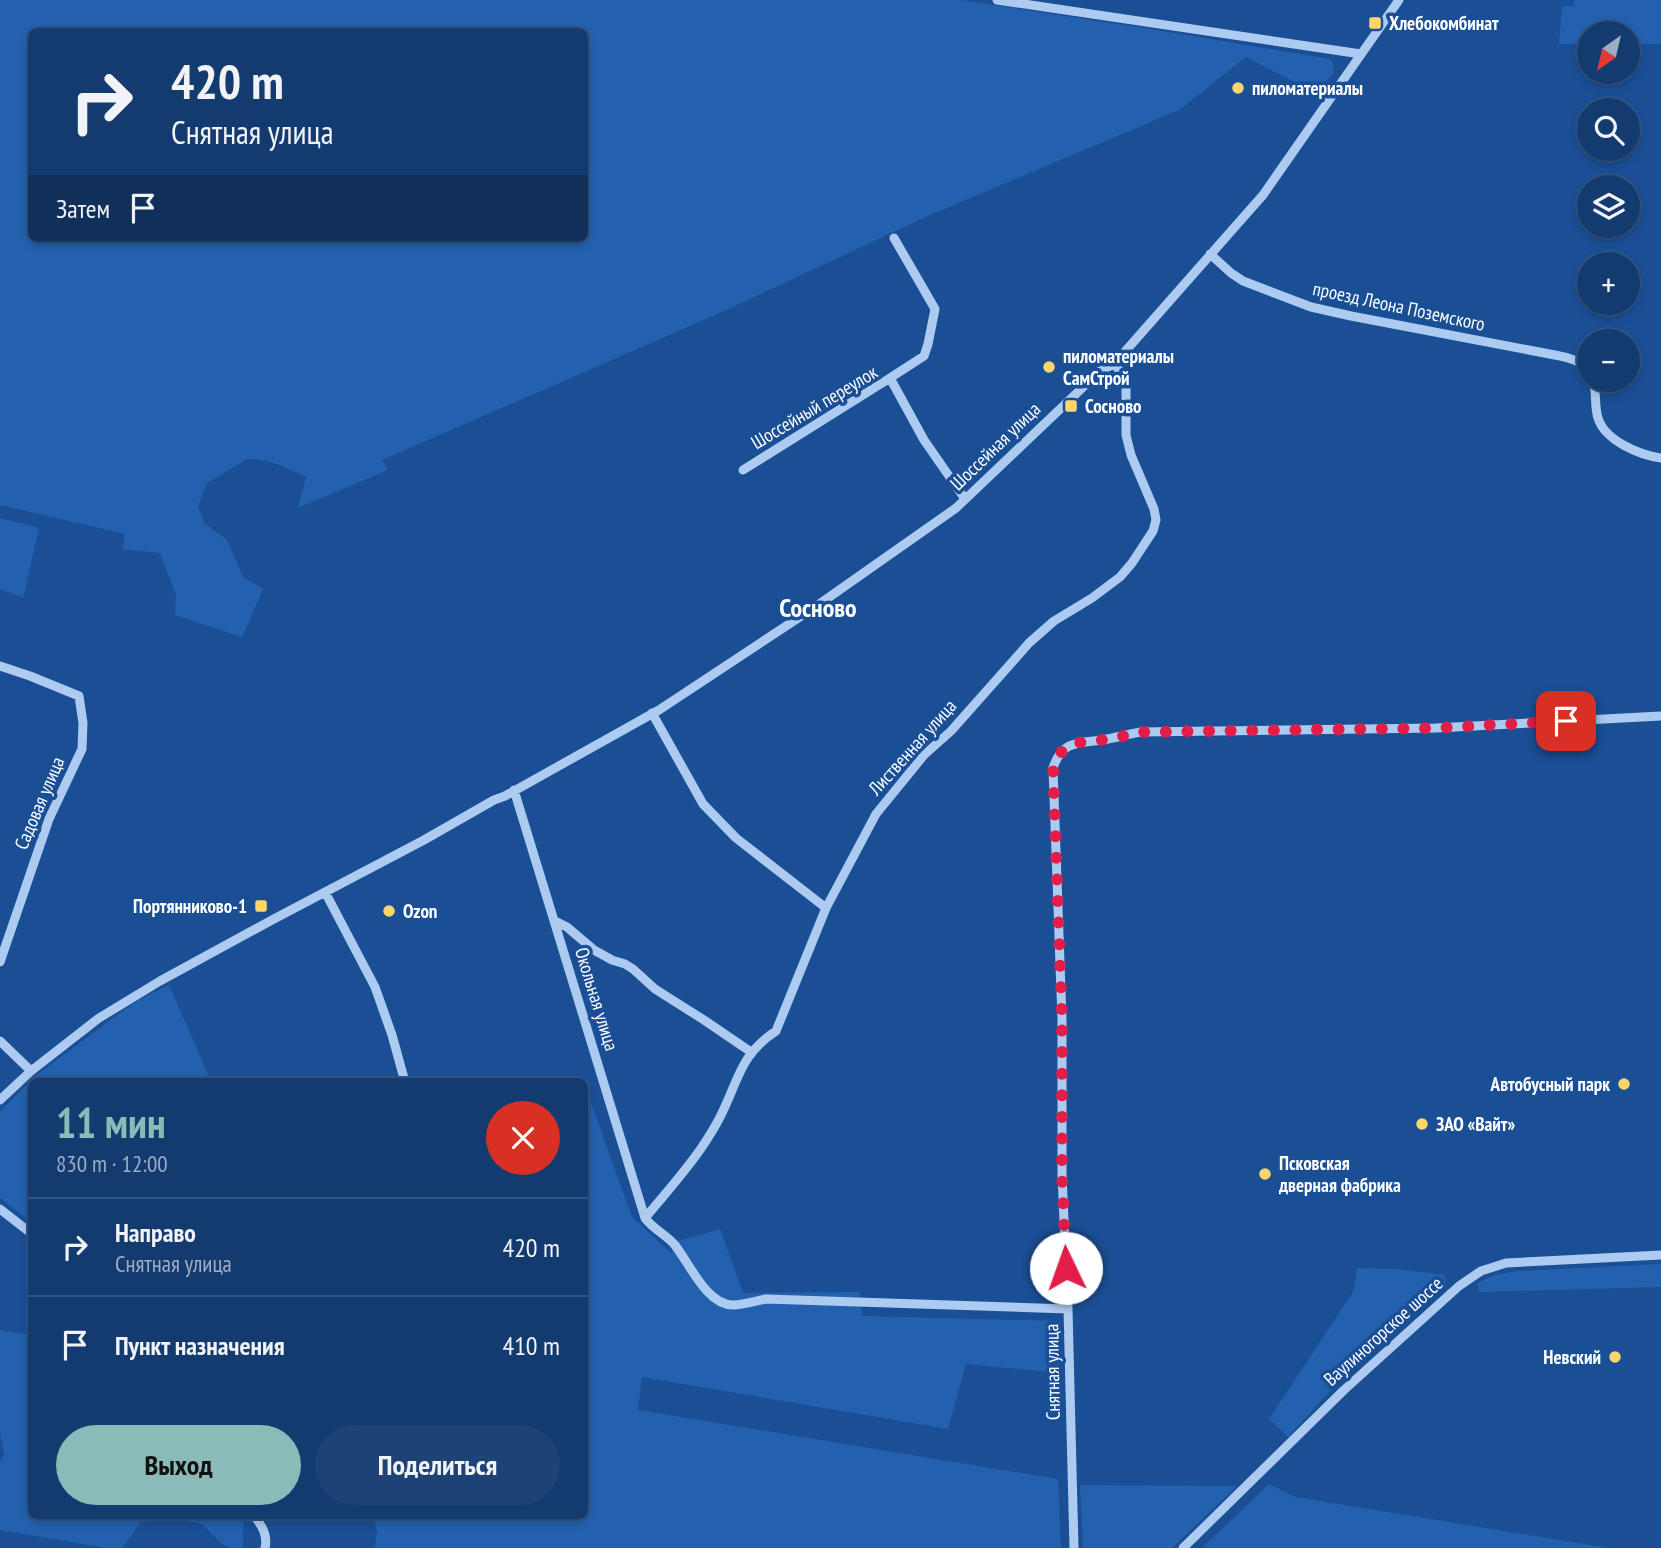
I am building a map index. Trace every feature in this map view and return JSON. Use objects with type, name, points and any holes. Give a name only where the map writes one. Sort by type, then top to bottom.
[{"type":"street","points":[[997,0],[1361,54]]},
{"type":"street","name":"Шоссейная улица","points":[[0,1100],[31,1071],[99,1018],[160,981],[597,746],[818,605],[956,508],[1100,371],[1114,364],[1263,195],[1399,0]]},
{"type":"street","points":[[890,377],[924,356],[934,309],[894,238]]},
{"type":"street","name":"проезд Леона Поземского","points":[[1210,254],[1243,281],[1311,307],[1577,361]]},
{"type":"street","name":"Лиственная улица","points":[[645,1218],[701,1148],[719,1119],[751,1052],[763,1039],[776,1031],[826,908],[876,814],[924,755],[951,731],[1029,643],[1054,621],[1121,577],[1153,531],[1156,520],[1154,509],[1131,455],[1126,435],[1126,379],[1114,364]]},
{"type":"street","name":"Шоссейный переулок","points":[[743,470],[890,377],[924,440],[965,499]]},
{"type":"street","points":[[1595,392],[1602,427],[1628,448],[1661,458]]},
{"type":"street","name":"Садовая улица","points":[[0,666],[79,696],[83,723],[82,749],[49,819],[0,962]]},
{"type":"street","points":[[652,713],[703,804],[736,838],[826,908]]},
{"type":"street","name":"Снятная улица","points":[[1074,1548],[1062,1175],[1062,1019],[1053,768],[1059,754],[1076,742],[1104,740],[1141,732],[1436,728],[1661,716]]},
{"type":"street","name":"Окольная улица","points":[[514,790],[645,1218]]},
{"type":"street","points":[[325,892],[375,987],[404,1078]]},
{"type":"street","points":[[555,921],[567,927],[594,950],[633,969],[655,989],[751,1052]]},
{"type":"street","points":[[0,1041],[31,1071]]},
{"type":"street","points":[[0,1209],[28,1231]]},
{"type":"street","points":[[645,1218],[653,1228],[673,1242],[711,1295],[729,1306],[766,1299],[1068,1309]]},
{"type":"street","name":"Ваулиногорское шоссе","points":[[1183,1548],[1344,1390],[1459,1286],[1481,1271],[1506,1263],[1661,1255]]},
{"type":"street","points":[[257,1519],[262,1525],[265,1548]]},
{"type":"shaded area","points":[[0,0],[961,0],[1330,59],[1334,65],[1333,73],[1317,94],[1246,57],[1179,110],[930,215],[722,312],[382,460],[388,470],[298,508],[306,477],[280,465],[247,459],[207,483],[198,506],[204,523],[227,540],[243,577],[263,589],[242,637],[175,615],[176,595],[160,553],[122,549],[125,534],[0,505]]},
{"type":"shaded area","points":[[1574,0],[1661,0],[1661,44],[1640,44],[1640,21],[1577,21],[1577,44],[1559,44],[1562,6],[1574,6]]},
{"type":"shaded area","points":[[0,518],[39,528],[23,598],[0,589]]},
{"type":"shaded area","points":[[169,985],[210,1078],[33,1078],[34,1077],[135,1002]]},
{"type":"shaded area","points":[[28,1083],[28,1220],[0,1198],[0,1112]]},
{"type":"shaded area","points":[[588,1095],[632,1217],[671,1253],[677,1241],[720,1229],[743,1293],[860,1292],[862,1316],[1061,1321],[1062,1373],[966,1364],[948,1429],[642,1377],[638,1410],[1058,1479],[1061,1548],[375,1548],[377,1531],[374,1519],[588,1519]]},
{"type":"shaded area","points":[[1661,1264],[1661,1287],[1479,1292],[1477,1283],[1495,1275],[1518,1271]]},
{"type":"shaded area","points":[[1357,1268],[1397,1269],[1444,1275],[1446,1283],[1403,1320],[1395,1314],[1326,1380],[1333,1388],[1288,1437],[1269,1419],[1353,1292]]},
{"type":"shaded area","points":[[0,1330],[28,1335],[28,1519],[159,1519],[140,1523],[122,1548],[107,1548],[0,1530],[0,1462],[4,1455],[0,1431]]},
{"type":"shaded area","points":[[1269,1484],[1295,1497],[1609,1548],[1202,1548]]},
{"type":"shaded area","points":[[1080,1485],[1237,1486],[1172,1548],[1083,1548]]},
{"type":"shaded area","points":[[178,1519],[243,1519],[243,1548],[222,1544],[202,1524]]},
{"type":"place","name":"Хлебокомбинат","points":[[1375,23]]},
{"type":"place","name":"пиломатериалы","points":[[1238,88]]},
{"type":"place","name":"пиломатериалы СамСтрой","points":[[1049,367]]},
{"type":"place","name":"Сосново","points":[[1071,406]]},
{"type":"place","name":"Портянниково-1","points":[[261,906]]},
{"type":"place","name":"Ozon","points":[[389,911]]},
{"type":"place","name":"Автобусный парк","points":[[1624,1084]]},
{"type":"place","name":"ЗАО «Вайт»","points":[[1422,1124]]},
{"type":"place","name":"Псковская дверная фабрика","points":[[1265,1174]]},
{"type":"place","name":"Невский","points":[[1615,1357]]},
{"type":"district","name":"Сосново","points":[[818,607]]},
{"type":"route","points":[[1066,1268],[1062,1175],[1062,1019],[1053,768],[1059,754],[1076,742],[1104,740],[1141,732],[1436,728],[1566,721]]}]
